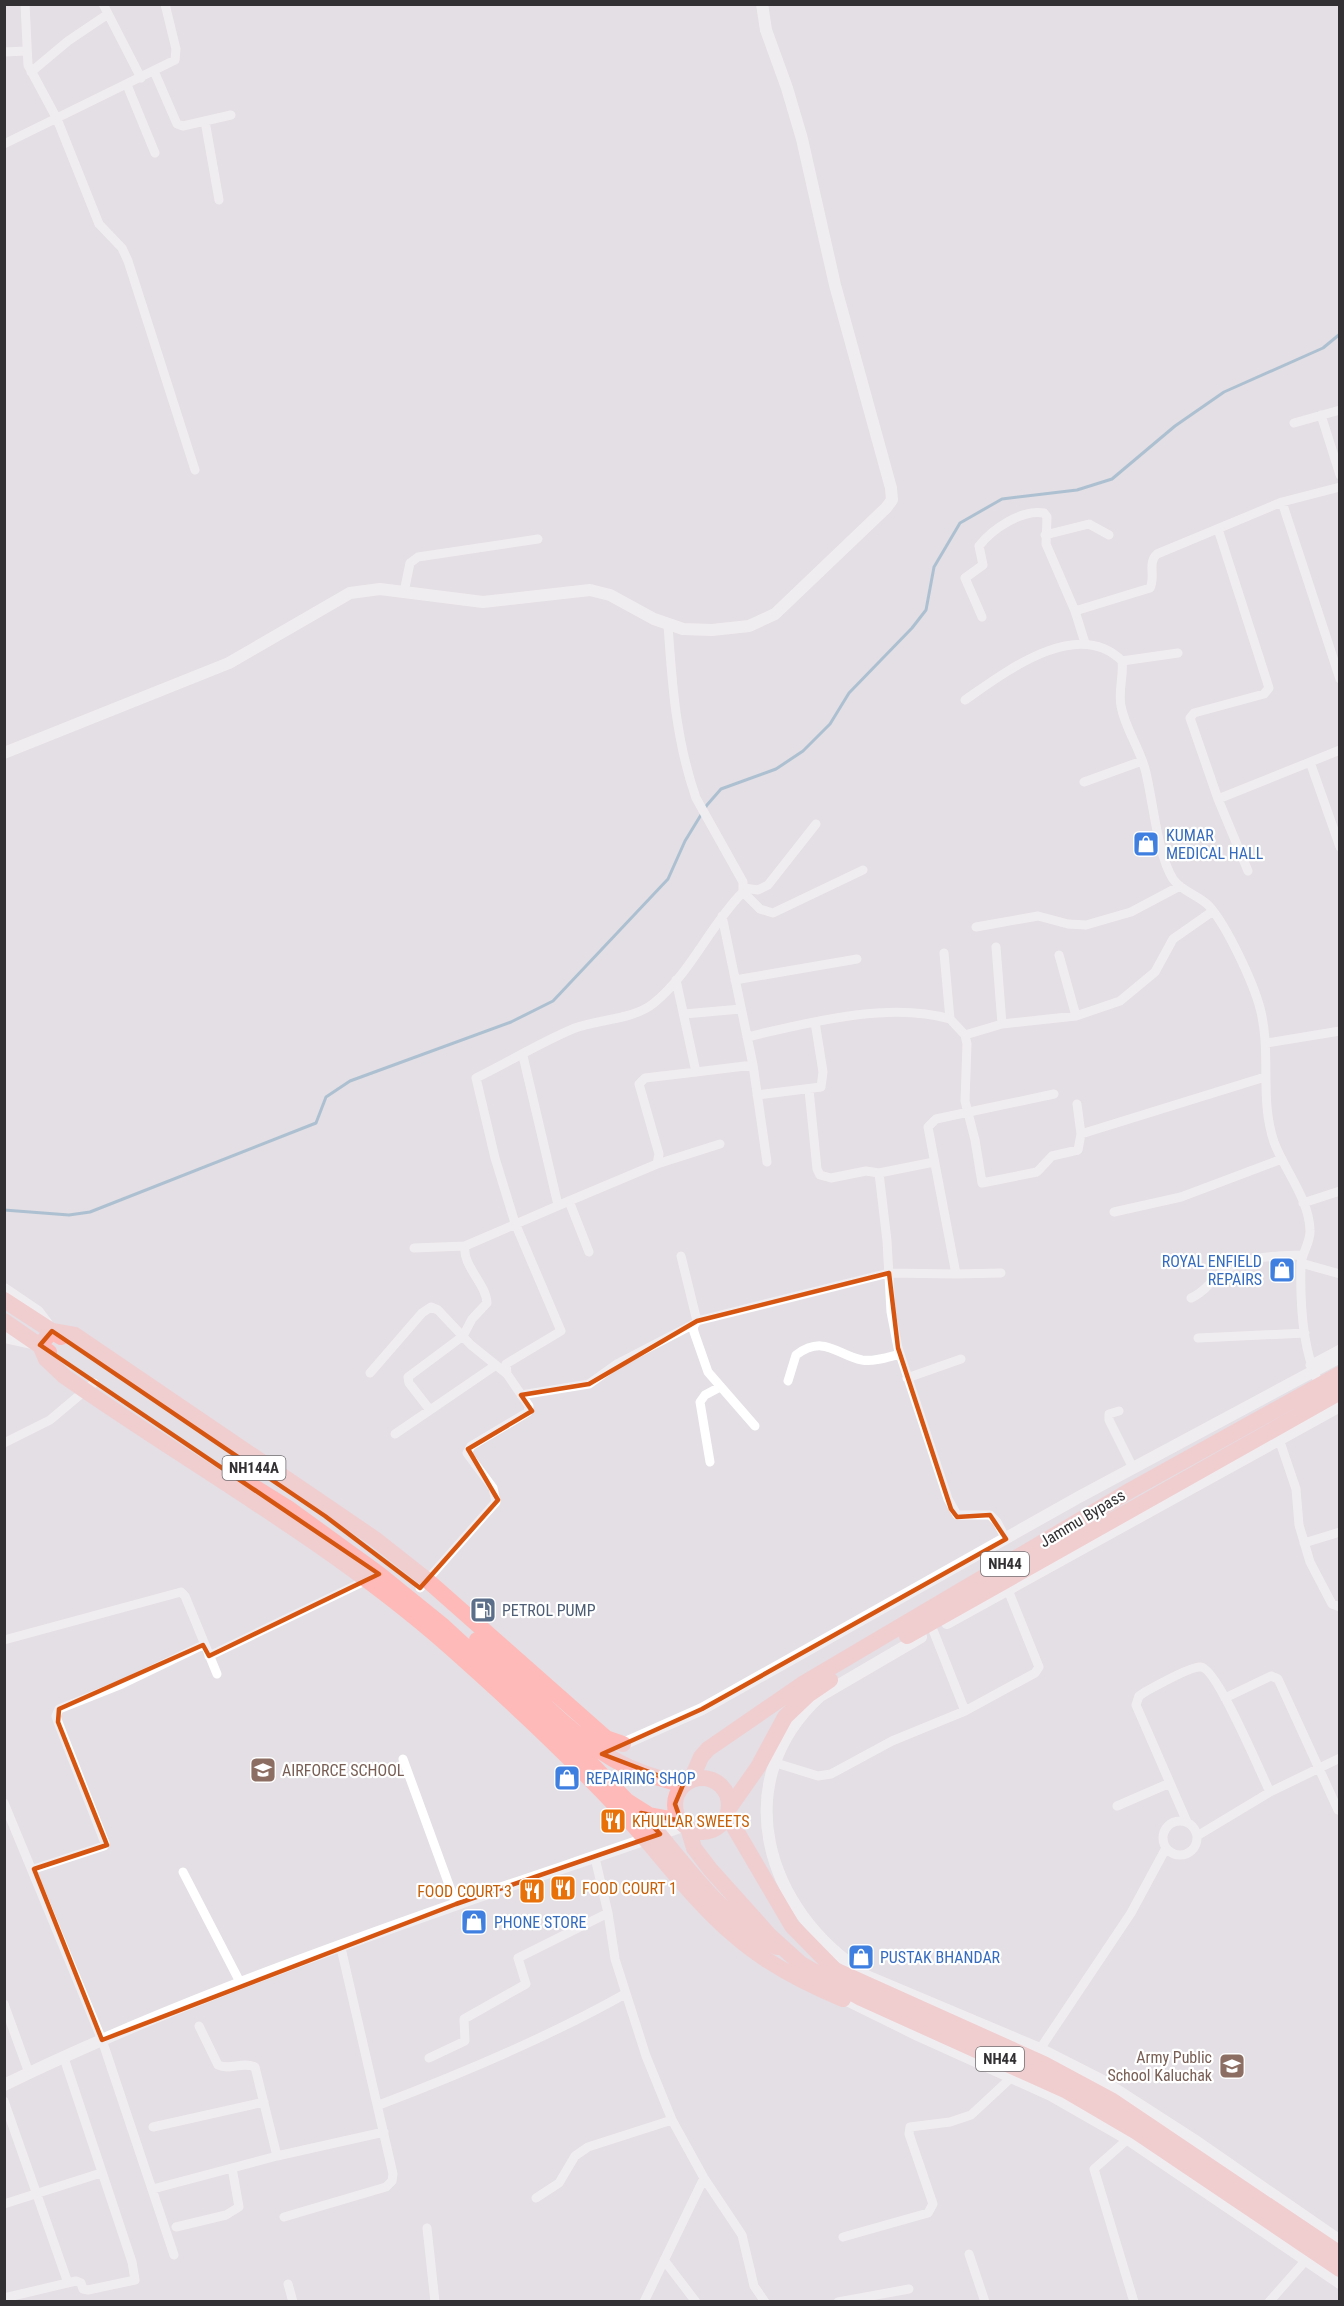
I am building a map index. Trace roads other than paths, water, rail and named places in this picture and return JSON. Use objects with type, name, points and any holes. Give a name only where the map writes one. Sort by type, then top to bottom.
[{"type":"highway","name":"NH144A","points":[[4,1300],[423,1584],[447,1621],[497,1667],[638,1809],[684,1825]]},
{"type":"highway","name":"NH144A","points":[[4,1321],[40,1345],[90,1387],[288,1508],[394,1594],[447,1621]]},
{"type":"highway","points":[[40,1345],[51,1332]]},
{"type":"highway","name":"Jammu Bypass","points":[[687,1782],[708,1749],[801,1685],[1131,1490],[1314,1374],[1340,1374]]},
{"type":"highway","name":"Jammu Bypass","points":[[729,1811],[758,1767],[785,1717],[807,1695],[841,1673],[1340,1392]]},
{"type":"highway","points":[[423,1584],[497,1643],[606,1738],[623,1744]]},
{"type":"highway","points":[[394,1594],[614,1804],[652,1837],[736,1921],[755,1937],[786,1952]]},
{"type":"highway","points":[[497,1643],[497,1692]]},
{"type":"highway","name":"NH144A","points":[[497,1667],[603,1753],[628,1767],[687,1782]]},
{"type":"highway","name":"NH44","points":[[1340,2254],[1101,2094],[1044,2064],[830,1975],[792,1926],[729,1811],[729,1797],[718,1782],[700,1777],[687,1782],[675,1804],[700,1857],[786,1952],[830,1975],[1067,2091],[1137,2132],[1340,2269]]},
{"type":"highway","points":[[638,1809],[652,1837],[735,1936],[773,1965],[805,1983],[843,1999]]},
{"type":"highway","name":"NH44","points":[[684,1825],[706,1832],[715,1829],[729,1811]]},
{"type":"street","points":[[4,144],[176,60],[177,55],[165,4]]},
{"type":"street","points":[[4,753],[229,663],[350,593],[380,589],[495,603],[590,590],[610,595],[668,625],[683,628],[712,630],[763,621],[785,605],[892,500],[835,285],[802,139],[766,30],[762,4]]},
{"type":"street","points":[[24,5],[26,51],[31,72],[57,119],[99,224],[122,248],[128,261],[195,470]]},
{"type":"street","points":[[31,72],[105,9],[141,78]]},
{"type":"street","points":[[4,52],[26,51]]},
{"type":"street","points":[[154,71],[177,124],[183,126],[231,115]]},
{"type":"street","points":[[127,85],[155,153]]},
{"type":"street","points":[[205,121],[219,200]]},
{"type":"street","points":[[1294,423],[1340,410]]},
{"type":"street","points":[[1321,415],[1340,475]]},
{"type":"street","points":[[1075,611],[1144,592],[1152,585],[1154,557],[1282,502],[1340,487]]},
{"type":"street","points":[[1282,502],[1340,679]]},
{"type":"street","points":[[982,617],[965,578],[983,565],[978,548],[981,543],[1006,524],[1031,512],[1047,515],[1045,535],[1048,550],[1075,611],[1084,643]]},
{"type":"street","points":[[1045,535],[1089,524],[1109,535]]},
{"type":"street","points":[[1218,529],[1269,688],[1264,694],[1194,713],[1190,718],[1218,799],[1248,871]]},
{"type":"street","points":[[404,592],[410,563],[418,557],[538,539]]},
{"type":"street","points":[[668,625],[675,722],[691,784],[744,890],[760,909],[773,913],[779,912],[863,870]]},
{"type":"street","points":[[965,700],[1028,659],[1084,643],[1122,661],[1179,653]]},
{"type":"street","points":[[1122,661],[1121,707],[1142,761],[1167,863],[1174,880],[1213,911],[1250,980],[1260,1007],[1267,1043],[1265,1077],[1267,1115],[1282,1159],[1303,1203],[1311,1233],[1302,1259],[1305,1333],[1314,1374]]},
{"type":"street","points":[[1218,799],[1340,750]]},
{"type":"street","points":[[1083,782],[1142,761]]},
{"type":"street","points":[[1310,762],[1340,847]]},
{"type":"street","points":[[423,1584],[496,1502],[496,1493],[470,1457],[468,1449],[528,1412],[529,1406],[505,1369],[509,1361],[558,1335],[561,1330],[515,1223],[495,1158],[476,1078],[574,1029],[646,1008],[676,980],[722,916],[744,890],[758,890],[768,885],[816,824]]},
{"type":"street","points":[[976,927],[1038,916],[1068,924],[1093,923],[1131,912],[1180,886]]},
{"type":"street","points":[[965,1035],[1002,1024],[1076,1016],[1120,1001],[1155,972],[1173,939],[1213,911]]},
{"type":"street","points":[[722,916],[753,1065],[766,1162]]},
{"type":"street","points":[[996,947],[1002,1024]]},
{"type":"street","points":[[944,953],[950,1019],[965,1035],[967,1044],[964,1091],[975,1140],[980,1181],[986,1184],[1037,1172],[1052,1155],[1078,1150],[1082,1134],[1077,1104]]},
{"type":"street","points":[[1059,955],[1076,1016]]},
{"type":"street","points":[[735,980],[857,959]]},
{"type":"street","points":[[676,980],[696,1072]]},
{"type":"street","points":[[684,1014],[741,1009]]},
{"type":"street","points":[[747,1037],[815,1022],[892,1013],[950,1019]]},
{"type":"street","points":[[757,1095],[819,1088],[823,1081],[815,1022]]},
{"type":"street","points":[[1267,1043],[1340,1031]]},
{"type":"street","points":[[523,1056],[558,1205]]},
{"type":"street","points":[[657,1164],[658,1154],[639,1084],[645,1078],[753,1065]]},
{"type":"street","points":[[1082,1134],[1265,1077]]},
{"type":"street","points":[[809,1090],[820,1175],[831,1178],[866,1171],[879,1173],[934,1162]]},
{"type":"street","points":[[956,1274],[929,1133],[930,1122],[1054,1094]]},
{"type":"street","points":[[414,1248],[465,1246],[657,1164],[720,1144]]},
{"type":"street","points":[[1114,1212],[1181,1197],[1282,1159]]},
{"type":"street","points":[[879,1173],[891,1312],[907,1378],[951,1509],[957,1515],[990,1515],[997,1522],[1006,1539]]},
{"type":"street","points":[[1303,1203],[1340,1191]]},
{"type":"street","points":[[569,1201],[589,1252]]},
{"type":"street","points":[[430,1410],[409,1383],[408,1377],[463,1336],[472,1319],[488,1303],[465,1254],[465,1246]]},
{"type":"street","points":[[681,1256],[705,1364],[720,1387],[755,1426]]},
{"type":"street","points":[[1191,1298],[1203,1293],[1219,1274],[1243,1262],[1263,1257],[1302,1259],[1340,1274]]},
{"type":"street","points":[[521,1395],[589,1384],[617,1364],[696,1323],[889,1274],[1001,1273]]},
{"type":"street","points":[[4,1289],[38,1312],[51,1332]]},
{"type":"street","points":[[370,1373],[422,1313],[431,1307],[438,1310],[463,1336],[507,1374]]},
{"type":"street","points":[[1198,1338],[1305,1333]]},
{"type":"street","points":[[4,1337],[40,1345]]},
{"type":"street","points":[[788,1381],[796,1355],[808,1348],[829,1346],[865,1361],[900,1354]]},
{"type":"street","points":[[1314,1374],[1340,1349]]},
{"type":"street","points":[[623,1744],[713,1704],[1133,1468],[1314,1374],[1340,1357]]},
{"type":"street","points":[[907,1378],[961,1359]]},
{"type":"street","points":[[395,1434],[496,1365]]},
{"type":"street","points":[[4,1443],[50,1420],[90,1387]]},
{"type":"street","points":[[710,1462],[700,1402],[705,1395],[720,1387]]},
{"type":"street","points":[[1340,1406],[933,1630],[820,1696],[806,1709],[786,1737],[776,1763],[765,1809],[775,1865],[782,1885],[795,1907],[822,1942],[864,1973],[1040,2049],[1101,2080],[1176,2128],[1340,2241]]},
{"type":"street","points":[[1119,1411],[1109,1414],[1109,1420],[1133,1468]]},
{"type":"street","points":[[1279,1439],[1296,1489],[1299,1524],[1310,1562],[1332,1605],[1340,1607]]},
{"type":"street","points":[[1304,1543],[1340,1532]]},
{"type":"street","points":[[209,1656],[373,1577]]},
{"type":"street","points":[[776,1763],[824,1776],[892,1741],[965,1712],[1038,1670],[1008,1590]]},
{"type":"street","points":[[4,1640],[181,1592],[185,1596],[203,1645],[217,1674]]},
{"type":"street","points":[[933,1630],[965,1712]]},
{"type":"street","points":[[34,1869],[105,1843],[58,1722],[56,1716],[59,1709],[122,1684],[203,1645]]},
{"type":"street","points":[[1187,1822],[1176,1821],[1167,1827],[1163,1838],[1166,1848],[1175,1854],[1186,1854],[1195,1846],[1197,1836],[1187,1822],[1136,1706],[1139,1696],[1200,1667],[1209,1672],[1225,1698],[1270,1792]]},
{"type":"street","points":[[1225,1698],[1275,1676],[1320,1767],[1338,1810]]},
{"type":"street","points":[[1197,1836],[1270,1792],[1340,1758]]},
{"type":"street","points":[[403,1759],[456,1904]]},
{"type":"street","points":[[1117,1806],[1170,1783]]},
{"type":"street","points":[[4,1803],[34,1869],[102,2040],[174,2255]]},
{"type":"street","points":[[4,2085],[102,2040],[241,1984],[456,1904],[595,1858],[684,1825]]},
{"type":"street","points":[[1040,2049],[1131,1913],[1166,1848]]},
{"type":"street","points":[[595,1858],[608,1913],[615,1959],[625,1994],[672,2120],[704,2178],[742,2235],[753,2286],[765,2301]]},
{"type":"street","points":[[183,1872],[241,1984]]},
{"type":"street","points":[[429,2058],[465,2041],[464,2019],[526,1984],[518,1958],[608,1913]]},
{"type":"street","points":[[284,2217],[386,2187],[392,2181],[393,2174],[379,2105],[341,1948]]},
{"type":"street","points":[[864,1973],[830,1975],[843,1999],[1013,2076],[1128,2139],[1340,2283]]},
{"type":"street","points":[[379,2105],[477,2065],[585,2016],[625,1994]]},
{"type":"street","points":[[4,2004],[29,2073]]},
{"type":"street","points":[[199,2026],[218,2065],[229,2068],[244,2065],[255,2067],[277,2156]]},
{"type":"street","points":[[4,2298],[68,2283],[79,2282],[83,2289],[88,2290],[135,2280],[132,2262],[64,2058]]},
{"type":"street","points":[[843,2237],[932,2209],[933,2204],[909,2134],[910,2127],[950,2122],[971,2115],[1013,2076]]},
{"type":"street","points":[[4,2101],[68,2283]]},
{"type":"street","points":[[153,2127],[264,2102]]},
{"type":"street","points":[[536,2198],[559,2183],[575,2156],[588,2147],[672,2120]]},
{"type":"street","points":[[153,2189],[277,2156],[384,2132]]},
{"type":"street","points":[[1128,2139],[1094,2169],[1134,2301]]},
{"type":"street","points":[[177,2227],[235,2210],[240,2203],[232,2168]]},
{"type":"street","points":[[4,2204],[101,2173]]},
{"type":"street","points":[[644,2301],[704,2178]]},
{"type":"street","points":[[427,2228],[435,2301]]},
{"type":"street","points":[[969,2254],[985,2301]]},
{"type":"street","points":[[664,2260],[696,2301]]},
{"type":"street","points":[[1269,2301],[1306,2260]]},
{"type":"street","points":[[288,2284],[293,2301]]},
{"type":"street","points":[[838,2301],[909,2289]]},
{"type":"waterway","points":[[4,1210],[69,1215],[90,1212],[316,1123],[326,1097],[350,1081],[511,1022],[553,1001],[668,879],[685,841],[707,805],[721,789],[776,769],[803,751],[830,724],[849,693],[912,628],[926,610],[934,567],[960,523],[1002,499],[1077,490],[1112,479],[1175,426],[1224,392],[1323,348],[1340,334]]},
{"type":"place","name":"KUMAR MEDICAL HALL","points":[[1146,844]]},
{"type":"place","name":"ROYAL ENFIELD REPAIRS","points":[[1282,1270]]},
{"type":"place","name":"PETROL PUMP","points":[[483,1610]]},
{"type":"place","name":"AIRFORCE SCHOOL","points":[[263,1770]]},
{"type":"place","name":"REPAIRING SHOP","points":[[567,1778]]},
{"type":"place","name":"KHULLAR SWEETS","points":[[613,1821]]},
{"type":"place","name":"FOOD COURT 1","points":[[563,1888]]},
{"type":"place","name":"FOOD COURT 3","points":[[532,1891]]},
{"type":"place","name":"PHONE STORE","points":[[474,1922]]},
{"type":"place","name":"PUSTAK BHANDAR","points":[[861,1957]]},
{"type":"place","name":"Army Public School Kaluchak","points":[[1232,2066]]}]
